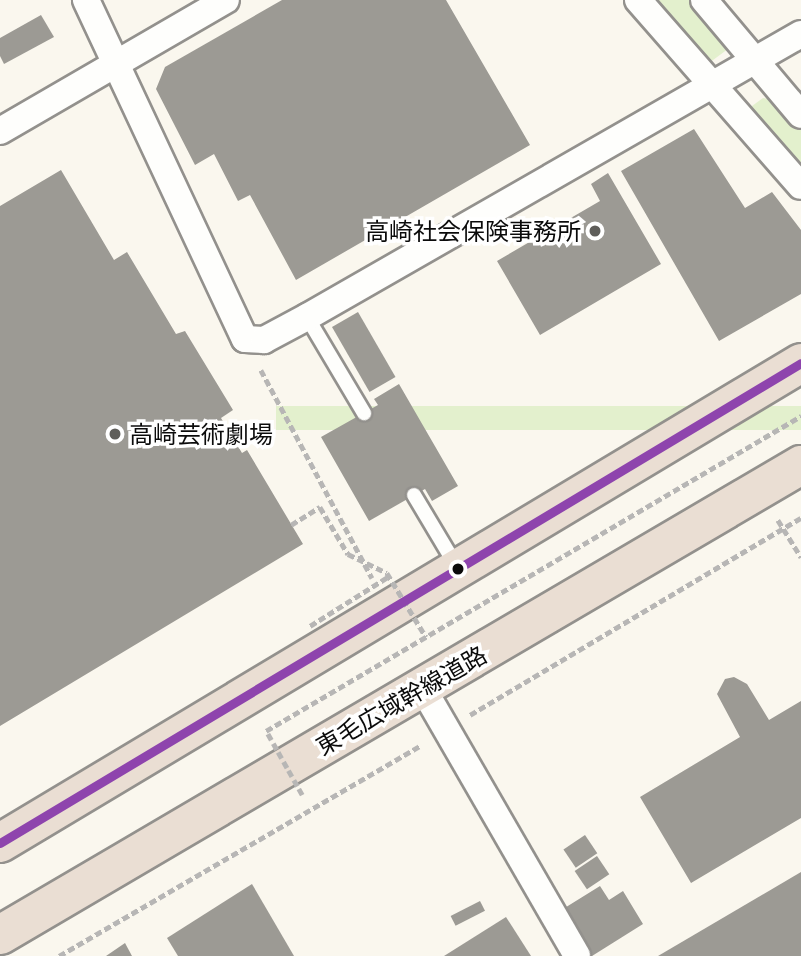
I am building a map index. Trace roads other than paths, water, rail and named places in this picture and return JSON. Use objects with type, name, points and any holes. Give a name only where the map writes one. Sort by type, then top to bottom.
[{"type":"highway","points":[[0,843],[388,594],[457,567],[801,363]]},
{"type":"highway","name":"東毛広域幹線道路","points":[[0,934],[801,465]]},
{"type":"street","points":[[86,0],[245,339],[264,340],[801,34]]},
{"type":"street","points":[[0,131],[226,0]]},
{"type":"street","points":[[638,0],[801,186]]},
{"type":"street","points":[[704,0],[801,115]]},
{"type":"street","points":[[422,687],[577,956]]},
{"type":"lane","points":[[307,317],[364,413]]},
{"type":"lane","points":[[414,495],[457,567]]},
{"type":"place","name":"高崎社会保険事務所","points":[[595,231]]},
{"type":"place","name":"高崎芸術劇場","points":[[115,434]]}]
